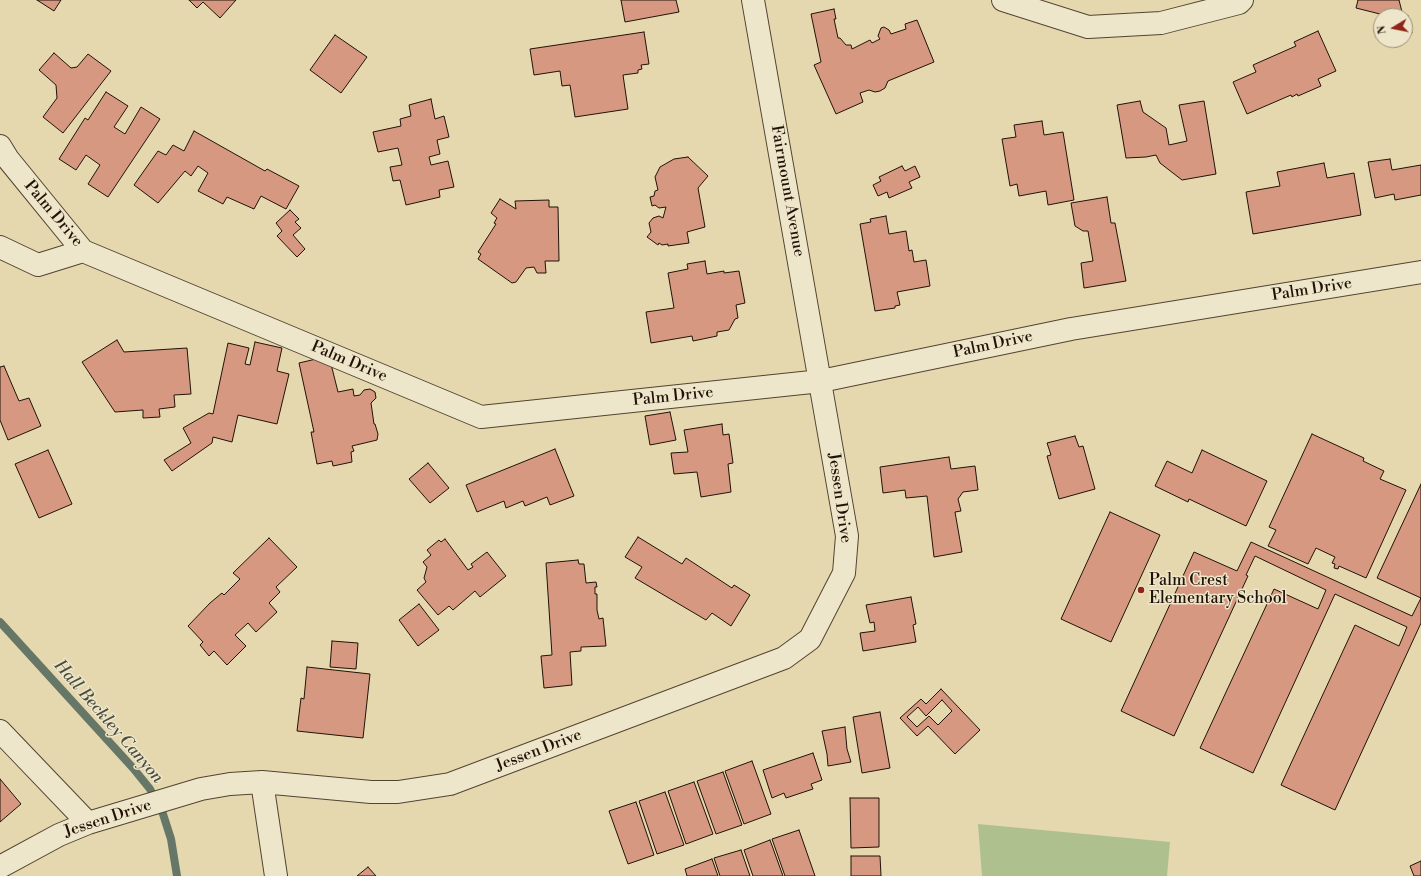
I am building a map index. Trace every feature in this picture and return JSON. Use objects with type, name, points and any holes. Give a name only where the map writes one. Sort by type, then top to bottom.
[{"type":"street","name":"Fairmount Avenue","points":[[753,0],[821,381]]},
{"type":"street","points":[[1003,0],[1088,27],[1161,23],[1239,3],[1242,0]]},
{"type":"street","name":"Palm Drive","points":[[0,146],[8,159],[83,251],[481,417],[821,381],[1071,329],[1421,272]]},
{"type":"street","points":[[0,247],[38,265],[83,251]]},
{"type":"street","name":"Jessen Drive","points":[[0,867],[59,835],[88,823],[201,790],[230,784],[262,782],[371,792],[406,791],[450,784],[784,658],[810,639],[844,573],[847,536],[821,381]]},
{"type":"street","points":[[0,731],[88,823]]},
{"type":"street","points":[[262,782],[276,876]]},
{"type":"green space","points":[[978,824],[1170,842],[1167,876],[982,876]]},
{"type":"building","points":[[37,0],[61,0],[54,11]]},
{"type":"building","points":[[189,0],[236,0],[220,18],[203,2],[197,8]]},
{"type":"building","points":[[621,0],[676,0],[679,12],[625,22]]},
{"type":"building","points":[[1358,0],[1399,0],[1401,8],[1373,8],[1373,12],[1356,8]]},
{"type":"building","points":[[834,9],[836,19],[834,19],[838,38],[840,38],[846,45],[851,45],[852,49],[870,40],[872,43],[880,39],[878,36],[881,28],[884,27],[889,30],[891,34],[906,29],[905,24],[917,20],[934,62],[888,81],[885,88],[880,91],[875,92],[869,90],[860,93],[863,102],[836,114],[814,65],[821,62],[811,14]]},
{"type":"building","points":[[1318,31],[1336,71],[1318,79],[1321,86],[1298,96],[1297,94],[1292,97],[1291,95],[1247,114],[1233,82],[1256,72],[1253,65],[1296,46],[1294,42]]},
{"type":"building","points":[[644,32],[649,64],[641,65],[642,69],[638,70],[638,73],[623,75],[628,109],[575,117],[570,85],[562,86],[560,71],[534,75],[530,49]]},
{"type":"building","points":[[335,35],[367,57],[341,93],[310,70]]},
{"type":"building","points":[[54,53],[71,68],[77,67],[88,54],[111,71],[63,133],[43,117],[57,98],[56,85],[39,70]]},
{"type":"building","points":[[106,92],[128,106],[114,127],[125,134],[141,107],[160,119],[108,197],[88,184],[100,165],[86,155],[76,170],[59,159],[85,118],[88,120]]},
{"type":"building","points":[[431,99],[435,119],[444,116],[449,137],[437,140],[440,154],[429,157],[431,165],[448,161],[454,187],[439,190],[440,197],[406,205],[400,180],[393,181],[390,167],[402,165],[398,148],[378,152],[373,132],[401,126],[400,119],[411,116],[409,105]]},
{"type":"building","points":[[1140,101],[1143,112],[1166,128],[1169,145],[1187,141],[1179,105],[1204,101],[1216,174],[1182,180],[1160,163],[1156,155],[1126,158],[1117,105]]},
{"type":"building","points":[[1042,121],[1044,135],[1063,132],[1074,200],[1048,205],[1046,191],[1019,196],[1017,184],[1010,186],[1002,139],[1016,137],[1014,125]]},
{"type":"building","points":[[194,131],[265,171],[267,169],[299,186],[286,209],[261,196],[254,209],[227,197],[223,204],[198,191],[208,173],[198,166],[191,176],[185,171],[158,203],[134,185],[158,151],[166,155],[173,145],[184,151]]},
{"type":"building","points":[[688,157],[708,176],[698,188],[705,227],[687,232],[689,243],[668,246],[668,244],[662,245],[659,243],[658,245],[647,237],[651,232],[649,223],[653,218],[659,216],[663,218],[666,207],[659,208],[655,205],[652,206],[650,197],[654,196],[655,191],[658,190],[655,177],[660,167],[674,159]]},
{"type":"building","points":[[1390,159],[1392,170],[1421,165],[1421,195],[1395,200],[1394,194],[1375,198],[1368,162]]},
{"type":"building","points":[[1324,163],[1327,178],[1354,173],[1361,215],[1253,234],[1246,192],[1280,186],[1277,172]]},
{"type":"building","points":[[902,166],[905,171],[915,166],[920,177],[909,182],[912,188],[889,198],[887,192],[878,196],[873,185],[881,181],[879,177]]},
{"type":"building","points":[[1107,197],[1111,223],[1115,223],[1126,281],[1084,288],[1081,263],[1093,261],[1088,231],[1083,231],[1075,226],[1071,203]]},
{"type":"building","points":[[500,199],[516,209],[515,201],[549,200],[549,207],[558,207],[559,261],[545,261],[546,273],[537,273],[534,267],[526,268],[516,282],[512,283],[478,259],[481,254],[478,252],[496,224],[494,223],[497,218],[491,213]]},
{"type":"building","points":[[290,210],[299,219],[295,222],[301,228],[293,235],[305,249],[297,257],[277,236],[282,231],[276,223]]},
{"type":"building","points":[[886,216],[889,234],[906,231],[909,251],[912,250],[914,262],[926,260],[930,286],[897,292],[900,305],[895,306],[895,308],[875,311],[860,224],[871,222],[870,219]]},
{"type":"building","points":[[705,261],[707,274],[724,271],[724,273],[739,271],[745,303],[736,305],[738,318],[735,319],[729,330],[717,332],[717,336],[693,341],[692,336],[651,343],[646,312],[674,308],[668,273],[688,269],[687,264]]},
{"type":"building","points":[[117,340],[124,352],[187,348],[191,394],[174,395],[175,407],[159,409],[160,417],[143,418],[143,410],[115,412],[82,362]]},
{"type":"building","points":[[255,342],[282,348],[277,371],[289,374],[277,424],[238,415],[232,442],[213,437],[212,443],[172,471],[164,460],[191,443],[183,428],[209,413],[213,414],[228,343],[249,348],[245,364],[250,365]]},
{"type":"building","points":[[329,356],[338,392],[353,389],[354,396],[360,395],[364,390],[370,389],[375,392],[376,398],[371,403],[374,424],[378,434],[377,440],[352,446],[354,451],[351,452],[352,462],[333,466],[332,461],[317,464],[311,432],[314,432],[299,363]]},
{"type":"building","points":[[4,366],[19,401],[29,398],[41,426],[8,440],[0,420],[0,367]]},
{"type":"building","points":[[670,412],[676,440],[650,445],[645,416]]},
{"type":"building","points":[[722,424],[723,435],[729,434],[733,463],[728,464],[731,492],[701,497],[697,472],[674,474],[671,453],[688,452],[684,430]]},
{"type":"building","points":[[1312,434],[1364,458],[1363,461],[1384,471],[1380,479],[1406,490],[1366,578],[1339,566],[1338,569],[1334,568],[1335,564],[1332,563],[1335,557],[1316,548],[1308,564],[1268,546],[1276,530],[1269,527]]},
{"type":"building","points":[[1075,436],[1079,447],[1083,446],[1095,489],[1059,499],[1047,456],[1051,455],[1047,443]]},
{"type":"building","points":[[555,449],[574,496],[550,505],[547,497],[525,506],[523,501],[506,508],[504,501],[477,512],[466,485]]},
{"type":"building","points":[[48,450],[72,504],[39,518],[15,464]]},
{"type":"building","points":[[1202,450],[1267,481],[1246,526],[1189,499],[1188,502],[1155,486],[1167,461],[1192,473]]},
{"type":"building","points":[[949,457],[951,469],[975,466],[978,490],[963,492],[958,499],[961,511],[955,512],[962,552],[934,557],[927,496],[906,498],[905,490],[883,493],[880,467]]},
{"type":"building","points":[[428,463],[449,488],[430,503],[409,479]]},
{"type":"building","points":[[1421,484],[1421,598],[1377,578]]},
{"type":"building","points":[[1110,512],[1160,535],[1111,642],[1061,619]]},
{"type":"building","points":[[638,537],[682,564],[686,558],[732,588],[734,585],[750,595],[731,626],[712,613],[706,620],[635,578],[642,567],[625,557]]},
{"type":"building","points":[[269,538],[297,567],[276,587],[280,592],[269,603],[277,612],[256,632],[248,623],[235,635],[246,646],[227,665],[214,651],[209,656],[200,645],[203,642],[188,626],[210,603],[222,593],[224,595],[240,579],[233,573]]},
{"type":"building","points":[[445,539],[468,570],[473,567],[471,564],[487,552],[506,576],[480,597],[475,591],[453,610],[449,606],[438,615],[417,590],[426,582],[424,578],[427,567],[423,562],[431,555],[427,550],[439,540],[441,542]]},
{"type":"building","points":[[1251,542],[1412,616],[1421,598],[1421,623],[1335,810],[1281,785],[1355,625],[1399,646],[1407,627],[1335,594],[1253,773],[1200,748],[1274,589],[1318,609],[1326,590],[1255,556],[1246,575],[1248,576],[1174,736],[1121,711],[1194,552],[1237,571]]},
{"type":"building","points":[[578,560],[579,564],[584,564],[586,583],[596,582],[597,587],[595,587],[595,594],[597,594],[597,610],[599,619],[603,618],[606,646],[581,647],[581,651],[570,652],[572,685],[544,688],[541,656],[552,655],[546,563]]},
{"type":"building","points":[[911,597],[916,624],[913,625],[916,642],[863,651],[860,633],[875,631],[874,622],[870,623],[866,605]]},
{"type":"building","points":[[419,604],[439,630],[418,646],[399,620]]},
{"type":"building","points":[[332,641],[358,643],[356,669],[330,667]]},
{"type":"building","points":[[307,667],[370,674],[363,738],[297,731],[301,698],[304,699]]},
{"type":"building","points":[[941,689],[980,730],[955,754],[928,726],[917,736],[900,718],[921,699],[926,704]],"holes":[[[942,700],[952,711],[938,725],[929,716],[917,727],[907,717],[918,707],[926,716]]]},
{"type":"building","points":[[880,712],[890,768],[862,773],[853,717]]},
{"type":"building","points":[[845,727],[847,749],[851,762],[828,766],[822,731]]},
{"type":"building","points":[[813,753],[822,780],[811,784],[813,789],[786,798],[784,793],[772,798],[763,770]]},
{"type":"building","points":[[752,761],[771,814],[744,824],[725,771]]},
{"type":"building","points":[[723,772],[742,825],[716,834],[697,781]]},
{"type":"building","points":[[0,779],[21,804],[0,822]]},
{"type":"building","points":[[694,782],[713,834],[686,844],[668,791]]},
{"type":"building","points":[[665,792],[684,845],[657,854],[639,801]]},
{"type":"building","points":[[850,798],[879,798],[879,847],[851,848]]},
{"type":"building","points":[[636,802],[654,855],[628,864],[609,811]]},
{"type":"building","points":[[799,830],[815,876],[785,876],[772,839]]},
{"type":"building","points":[[770,840],[783,876],[753,876],[744,850]]},
{"type":"building","points":[[741,850],[750,876],[720,876],[714,858]]},
{"type":"building","points":[[851,856],[880,856],[881,876],[851,876]]},
{"type":"building","points":[[712,859],[718,876],[687,876],[685,869]]},
{"type":"building","points":[[1421,861],[1421,876],[1414,876],[1410,866]]},
{"type":"building","points":[[368,867],[376,876],[357,876]]},
{"type":"waterway","name":"Hall Beckley Canyon","points":[[0,622],[133,768],[150,789],[163,814],[171,839],[177,876]]},
{"type":"place","name":"Palm Crest Elementary School","points":[[1141,590]]}]
